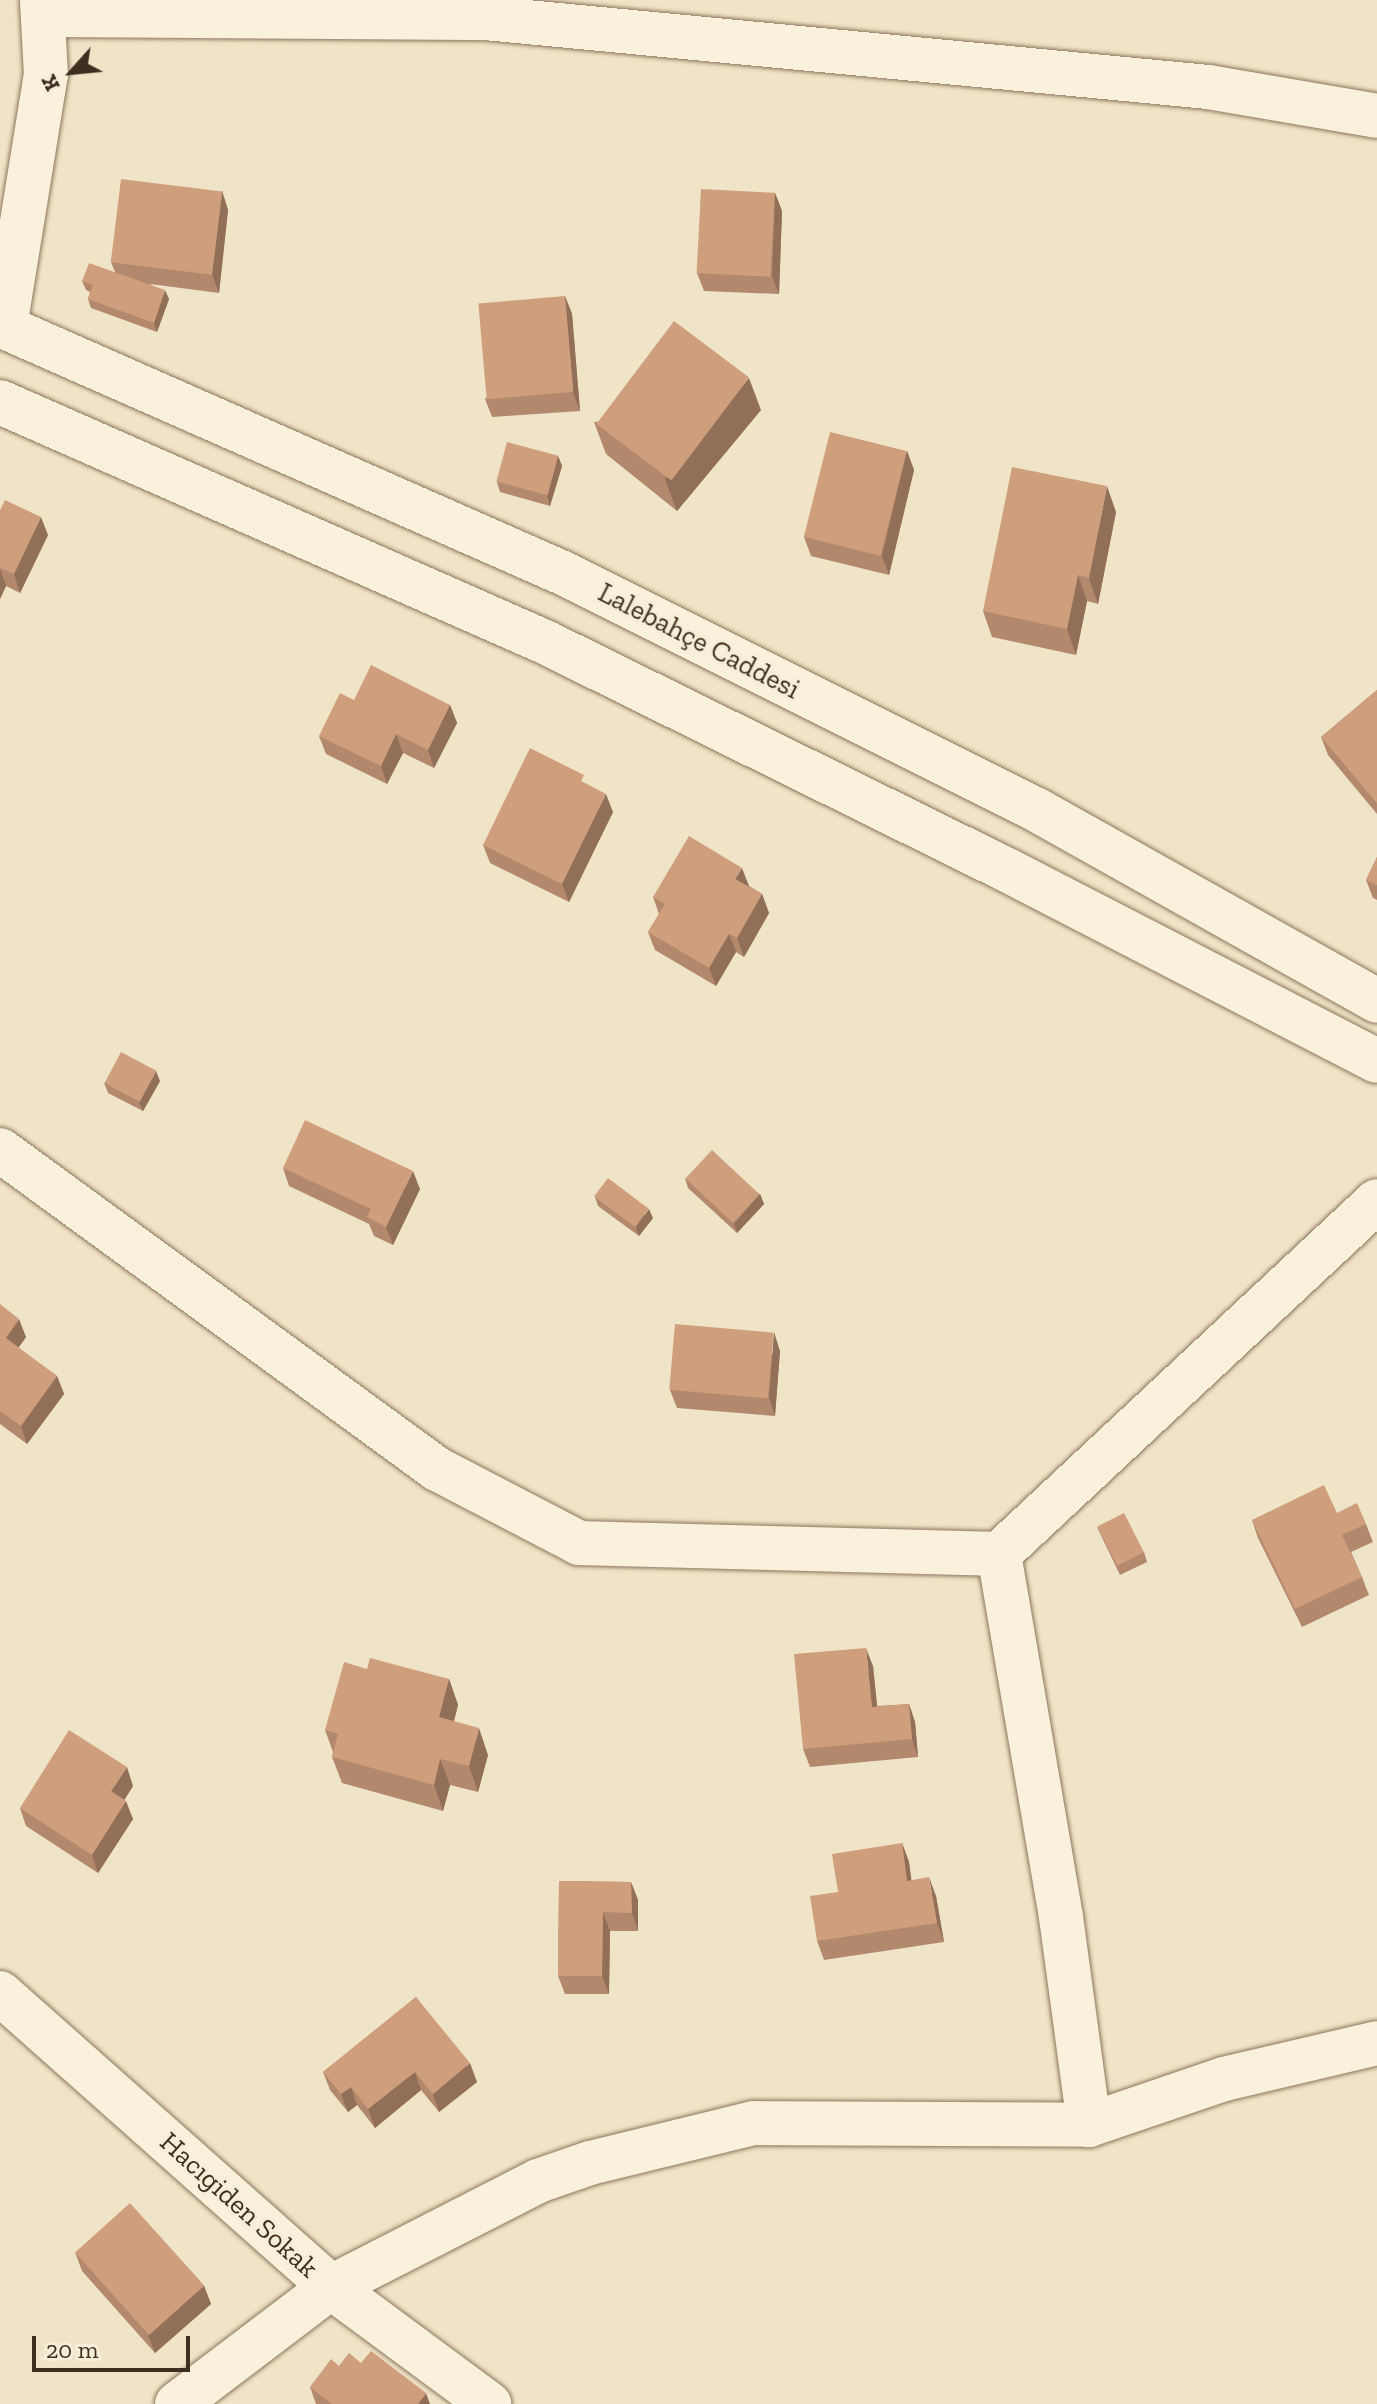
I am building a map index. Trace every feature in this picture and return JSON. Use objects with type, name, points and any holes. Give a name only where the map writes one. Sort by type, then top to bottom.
[{"type":"street","points":[[2,326],[46,75],[43,8],[485,18],[1208,87],[1377,116]]},
{"type":"street","name":"Lalebahçe Caddesi","points":[[2,326],[565,574],[1037,810],[1377,1001]]},
{"type":"street","points":[[0,402],[545,642],[1007,870],[1377,1061]]},
{"type":"street","points":[[0,1150],[437,1469],[579,1543],[999,1554],[1377,1201]]},
{"type":"street","points":[[999,1554],[1061,1917],[1089,2125]]},
{"type":"street","name":"Hacıgiden Sokak","points":[[0,1993],[331,2287],[489,2404]]},
{"type":"street","points":[[177,2404],[331,2287],[538,2181],[590,2163],[754,2123],[1089,2125],[1224,2079],[1377,2043]]},
{"type":"building","points":[[121,179],[222,191],[212,275],[111,262]]},
{"type":"building","points":[[701,189],[775,193],[771,277],[697,273]]},
{"type":"building","points":[[89,263],[165,290],[154,323],[88,299],[93,285],[82,281]]},
{"type":"building","points":[[565,296],[573,392],[487,399],[478,304]]},
{"type":"building","points":[[674,321],[749,378],[671,481],[596,424]]},
{"type":"building","points":[[830,432],[907,451],[881,556],[804,537]]},
{"type":"building","points":[[507,442],[558,456],[548,495],[496,482]]},
{"type":"building","points":[[1012,467],[1107,486],[1089,578],[1078,575],[1067,629],[983,611]]},
{"type":"building","points":[[5,500],[41,517],[14,574],[0,568],[0,510]]},
{"type":"building","points":[[371,665],[450,705],[428,750],[396,734],[381,766],[319,736],[340,693],[354,700]]},
{"type":"building","points":[[1377,690],[1377,803],[1321,737]]},
{"type":"building","points":[[530,748],[584,775],[581,781],[606,794],[562,884],[483,845]]},
{"type":"building","points":[[689,836],[742,868],[735,879],[762,894],[737,938],[729,934],[709,968],[648,932],[665,904],[653,897]]},
{"type":"building","points":[[1377,857],[1377,885],[1366,880]]},
{"type":"building","points":[[121,1052],[156,1071],[140,1102],[105,1083]]},
{"type":"building","points":[[305,1120],[413,1171],[386,1227],[367,1217],[371,1209],[283,1168]]},
{"type":"building","points":[[712,1150],[760,1194],[733,1223],[685,1179]]},
{"type":"building","points":[[608,1178],[649,1209],[635,1227],[594,1196]]},
{"type":"building","points":[[0,1304],[19,1319],[6,1338],[57,1376],[21,1426],[0,1411]]},
{"type":"building","points":[[675,1324],[774,1333],[768,1398],[669,1390]]},
{"type":"building","points":[[1324,1485],[1337,1513],[1357,1503],[1366,1524],[1342,1535],[1362,1577],[1295,1609],[1252,1520]]},
{"type":"building","points":[[1124,1513],[1144,1552],[1117,1566],[1097,1527]]},
{"type":"building","points":[[866,1648],[872,1707],[909,1704],[912,1739],[803,1749],[794,1654]]},
{"type":"building","points":[[370,1658],[449,1679],[439,1717],[479,1728],[469,1766],[440,1759],[434,1785],[332,1757],[338,1734],[325,1730],[344,1662],[367,1669]]},
{"type":"building","points":[[69,1730],[127,1767],[111,1791],[126,1801],[92,1855],[20,1808]]},
{"type":"building","points":[[902,1843],[907,1881],[929,1877],[937,1923],[817,1941],[810,1896],[838,1892],[832,1854]]},
{"type":"building","points":[[559,1881],[631,1882],[632,1913],[603,1912],[602,1976],[558,1976]]},
{"type":"building","points":[[416,1997],[470,2063],[433,2094],[415,2072],[368,2109],[351,2087],[341,2094],[323,2072]]},
{"type":"building","points":[[130,2203],[204,2285],[149,2335],[75,2253]]},
{"type":"building","points":[[371,2351],[426,2393],[418,2404],[332,2404],[310,2387],[331,2359],[339,2366],[349,2353],[361,2363]]}]
